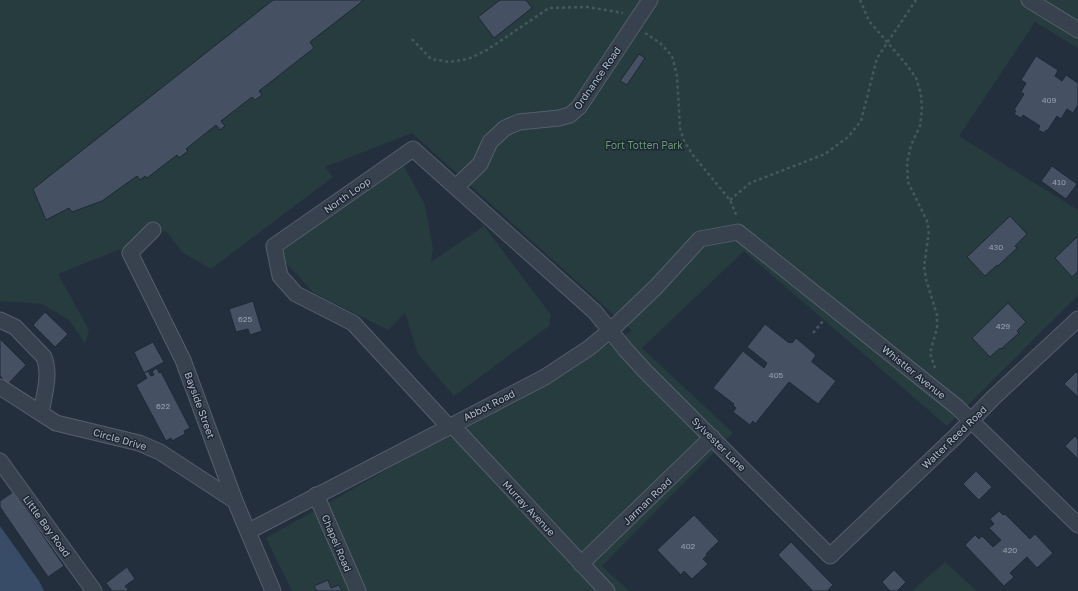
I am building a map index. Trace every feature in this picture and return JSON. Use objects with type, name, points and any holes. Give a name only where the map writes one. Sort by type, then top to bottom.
[{"type":"street","name":"Ordnance Road","points":[[456,187],[480,164],[490,142],[505,128],[519,122],[559,118],[570,115],[579,107],[650,0]]},
{"type":"street","points":[[1029,0],[1078,30]]},
{"type":"street","name":"North Loop","points":[[450,426],[352,323],[296,294],[280,276],[274,246],[413,149],[595,312],[611,330]]},
{"type":"street","name":"Abbot Road","points":[[248,530],[545,377],[589,348],[611,330],[656,287],[700,239],[738,226]]},
{"type":"street","name":"Whistler Avenue","points":[[738,226],[945,397],[972,421],[1078,525]]},
{"type":"street","name":"Bayside Street","points":[[153,230],[130,253],[183,360],[235,501],[273,591]]},
{"type":"street","name":"Walter Reed Road","points":[[830,556],[972,421],[994,397],[1078,319]]},
{"type":"street","points":[[0,320],[16,327],[44,358],[47,377],[41,413]]},
{"type":"street","name":"Sylvester Lane","points":[[611,330],[625,349],[646,371],[830,556]]},
{"type":"street","name":"Circle Drive","points":[[0,387],[56,423],[139,443],[160,452],[235,501]]},
{"type":"street","name":"Murray Avenue","points":[[450,426],[607,591]]},
{"type":"street","name":"Jarman Road","points":[[581,564],[712,437]]},
{"type":"street","name":"Little Bay Road","points":[[0,461],[94,591]]},
{"type":"street","name":"Chapel Road","points":[[316,495],[358,591]]},
{"type":"path","points":[[860,0],[869,21],[916,78],[921,94],[922,110],[920,126],[911,145],[906,163],[908,182],[927,221],[929,231],[924,267],[926,279],[937,315],[937,328],[930,353],[933,366],[938,371]]},
{"type":"path","points":[[730,200],[750,183],[826,154],[848,137],[861,121],[877,58],[916,0]]},
{"type":"path","points":[[412,39],[431,59],[450,62],[468,59],[487,50],[549,8],[588,7],[636,20],[672,56],[677,76],[680,128],[684,141],[692,154],[730,200],[738,226]]},
{"type":"green space","name":"Fort Totten Park","points":[[0,0],[1078,0],[1078,48],[1035,22],[959,136],[1078,210],[1078,295],[947,426],[744,251],[642,348],[733,433],[602,566],[629,591],[292,591],[266,538],[632,331],[412,133],[325,167],[333,177],[211,269],[183,253],[166,231],[58,274],[89,330],[85,343],[69,320],[42,304],[0,301]]},
{"type":"green space","points":[[404,166],[425,205],[433,249],[431,262],[484,226],[551,315],[549,326],[454,396],[418,354],[405,313],[388,330],[314,293],[284,261],[282,249]]},
{"type":"green space","points":[[945,562],[977,591],[912,591]]},
{"type":"water","points":[[0,526],[39,581],[44,591],[0,591]]},
{"type":"building","points":[[273,0],[364,0],[310,42],[314,48],[259,91],[262,95],[255,100],[252,97],[221,121],[225,126],[220,130],[216,125],[186,149],[188,151],[179,158],[177,155],[147,178],[145,176],[140,180],[137,176],[102,201],[72,212],[69,208],[46,220],[33,189]]},
{"type":"building","points":[[500,0],[526,0],[532,8],[494,38],[478,17]]},
{"type":"building","points":[[639,54],[645,58],[627,85],[620,81]]},
{"type":"building","points":[[1036,56],[1058,70],[1055,76],[1062,81],[1066,75],[1078,83],[1078,105],[1073,113],[1067,109],[1061,119],[1057,116],[1044,133],[1038,130],[1040,126],[1023,115],[1021,118],[1014,114],[1016,111],[1014,110],[1024,94],[1021,92],[1026,83],[1021,80]]},
{"type":"building","points":[[1052,166],[1077,184],[1066,199],[1041,181]]},
{"type":"building","points":[[1010,216],[1027,234],[1015,246],[1017,248],[985,276],[967,257]]},
{"type":"building","points":[[1078,236],[1078,271],[1072,277],[1055,258]]},
{"type":"building","points":[[253,301],[262,331],[250,335],[248,329],[236,332],[229,309]]},
{"type":"building","points":[[1008,303],[1026,322],[1017,331],[1019,333],[990,357],[972,338]]},
{"type":"building","points":[[45,312],[68,334],[55,347],[33,325]]},
{"type":"building","points":[[765,324],[789,343],[792,343],[796,338],[816,355],[812,362],[836,381],[818,404],[789,382],[755,424],[753,421],[750,425],[733,412],[736,408],[733,405],[734,404],[713,388],[743,351],[764,368],[767,363],[747,347]]},
{"type":"building","points":[[0,339],[26,365],[8,384],[0,376]]},
{"type":"building","points":[[153,342],[164,362],[144,373],[134,352]]},
{"type":"building","points":[[157,368],[159,373],[161,372],[190,428],[184,431],[185,434],[172,441],[171,438],[166,441],[136,385],[147,378],[144,373],[148,371],[151,376],[154,375],[152,371]]},
{"type":"building","points":[[1076,372],[1078,374],[1078,397],[1064,384]]},
{"type":"building","points":[[1075,436],[1078,440],[1078,459],[1065,446]]},
{"type":"building","points":[[976,471],[992,487],[979,500],[963,484]]},
{"type":"building","points":[[13,492],[64,566],[48,577],[0,507],[0,501]]},
{"type":"building","points":[[999,511],[1003,515],[1005,514],[1030,539],[1035,534],[1053,553],[1037,568],[1027,557],[1010,573],[1014,577],[1004,586],[965,545],[975,535],[979,539],[982,536],[993,547],[1001,540],[989,528],[994,524],[990,519]]},
{"type":"building","points":[[694,515],[719,541],[703,559],[708,564],[692,579],[684,571],[681,575],[657,550]]},
{"type":"building","points":[[791,542],[833,585],[827,591],[813,591],[778,555]]},
{"type":"building","points":[[127,567],[135,579],[125,586],[129,591],[112,591],[106,583]]},
{"type":"building","points":[[894,570],[906,582],[897,591],[890,591],[882,582]]},
{"type":"building","points":[[328,580],[331,588],[339,585],[342,591],[317,591],[314,586]]}]
